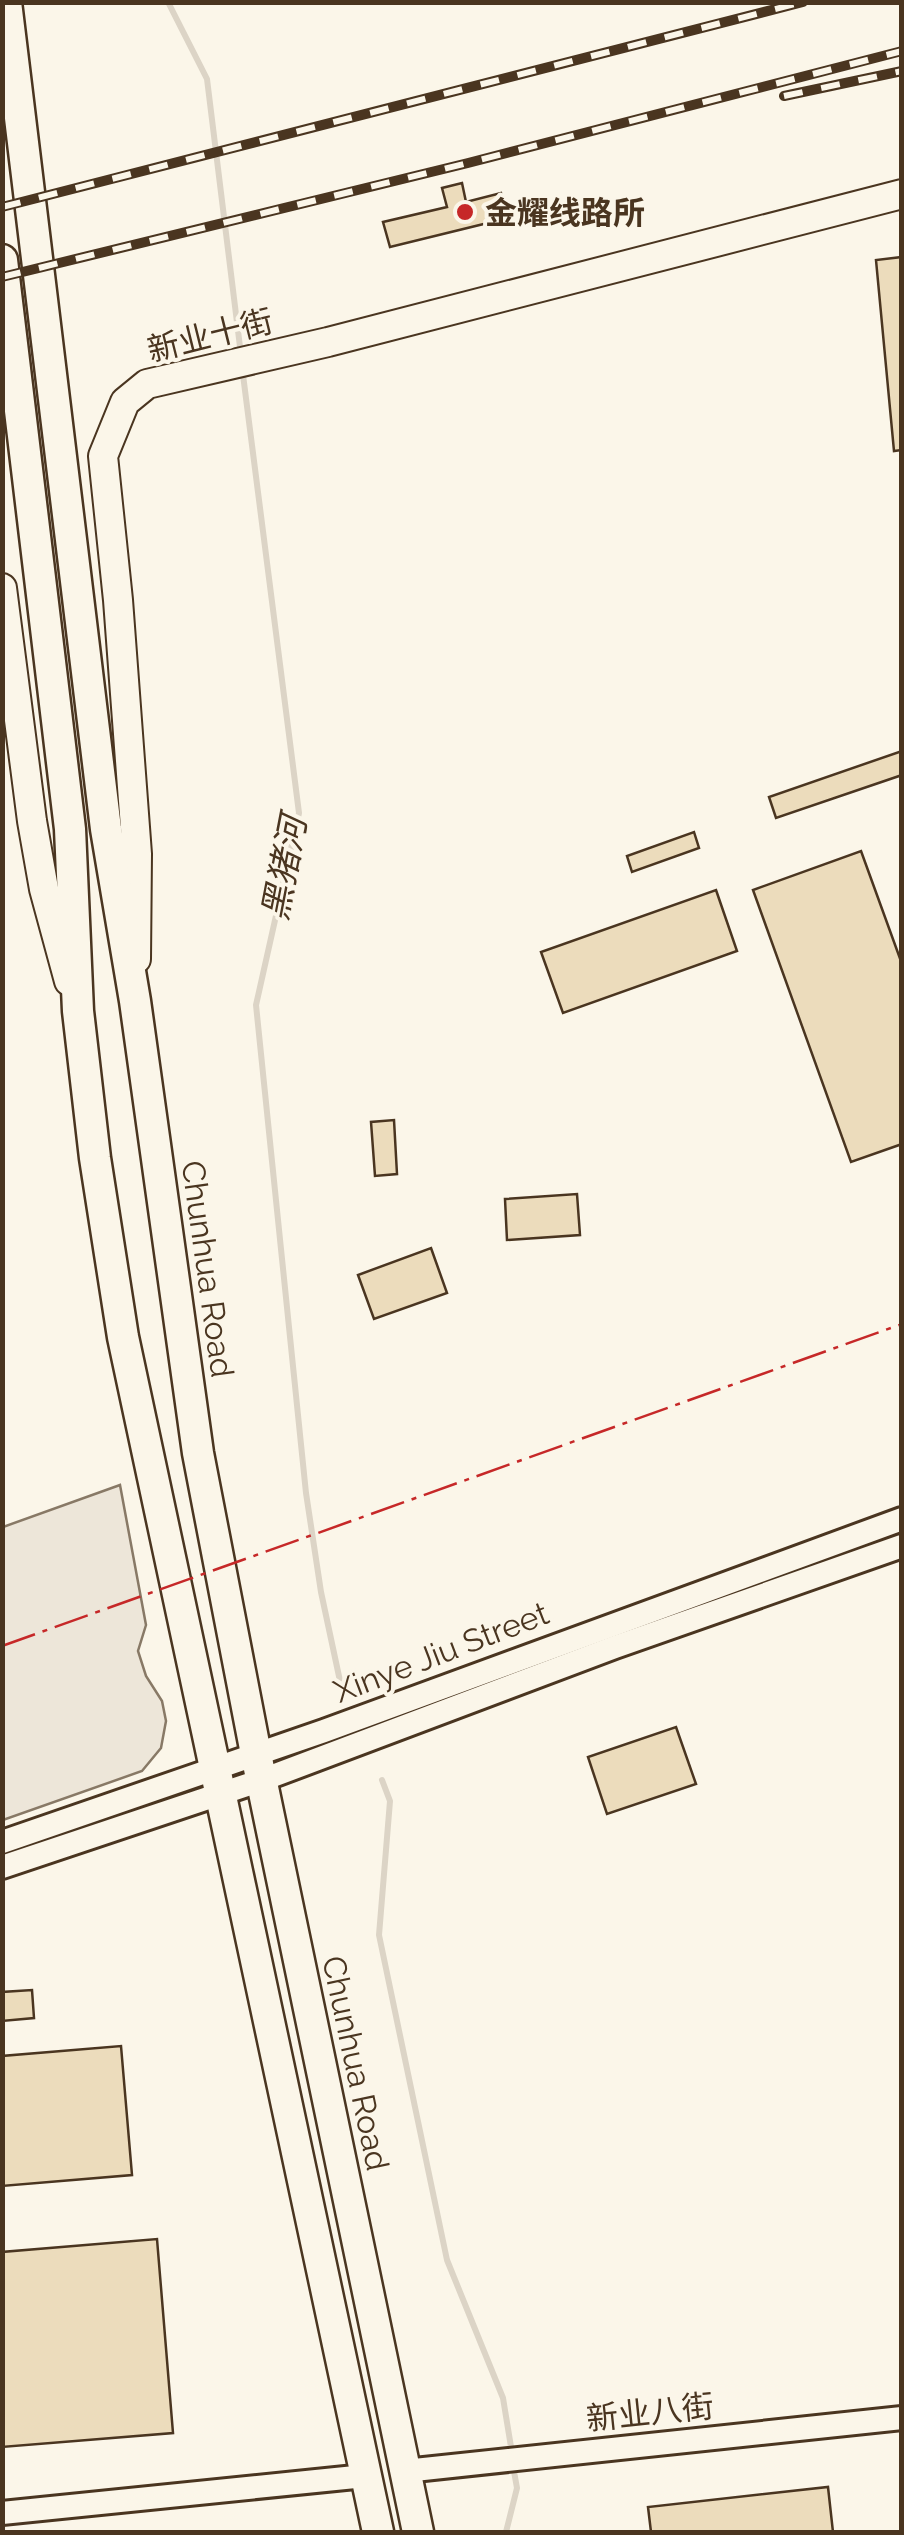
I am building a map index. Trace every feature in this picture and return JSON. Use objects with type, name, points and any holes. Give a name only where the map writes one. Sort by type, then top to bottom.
[{"type":"main road","name":"Chunhua Road","points":[[6,2],[106,830],[135,1001],[198,1452],[259,1767],[418,2532]]},
{"type":"main road","name":"新业十街","points":[[135,1001],[136,854],[118,600],[102,456],[125,402],[147,384],[328,342],[902,194]]},
{"type":"main road","points":[[2,260],[70,830],[78,1011],[124,1337],[378,2532]]},
{"type":"main road","points":[[2,588],[44,890],[78,1011]]},
{"type":"street","name":"Xinye Jiu Street","points":[[259,1767],[902,1518]]},
{"type":"street","name":"Xinye Jiu Street","points":[[2,1867],[218,1781],[902,1546]]},
{"type":"street","name":"Xinye Jiu Street","points":[[2,1842],[218,1781]]},
{"type":"street","name":"新业八街","points":[[405,2471],[902,2418]]},
{"type":"street","points":[[2,2513],[366,2476]]},
{"type":"shaded area","points":[[120,1485],[146,1625],[138,1651],[146,1676],[162,1701],[166,1721],[161,1748],[142,1771],[3,1820],[3,1527]]},
{"type":"building","name":"金耀线路所","points":[[462,183],[466,202],[501,193],[508,218],[390,247],[383,222],[447,207],[442,188]]},
{"type":"building","points":[[902,257],[902,450],[894,451],[876,260]]},
{"type":"building","points":[[902,751],[902,775],[776,818],[769,797]]},
{"type":"building","points":[[694,832],[699,848],[632,872],[627,856]]},
{"type":"building","points":[[861,851],[902,964],[902,1144],[851,1162],[753,890]]},
{"type":"building","points":[[716,890],[737,951],[563,1013],[541,952]]},
{"type":"building","points":[[394,1120],[397,1174],[375,1176],[371,1122]]},
{"type":"building","points":[[577,1194],[580,1235],[507,1240],[505,1199]]},
{"type":"building","points":[[431,1248],[447,1293],[374,1319],[358,1275]]},
{"type":"building","points":[[676,1727],[696,1784],[607,1814],[588,1757]]},
{"type":"building","points":[[32,1990],[34,2018],[2,2021],[2,1992]]},
{"type":"building","points":[[121,2046],[132,2175],[2,2186],[2,2056]]},
{"type":"building","points":[[157,2239],[173,2433],[2,2447],[2,2252]]},
{"type":"building","points":[[828,2487],[833,2532],[651,2532],[648,2507]]},
{"type":"waterway","name":"黑猪河","points":[[168,2],[207,79],[241,355]]},
{"type":"waterway","name":"黑猪河","points":[[242,367],[299,813],[256,1005],[306,1493],[340,1681]]},
{"type":"waterway","points":[[382,1780],[390,1801],[379,1935],[447,2260],[503,2398],[512,2453]]},
{"type":"waterway","points":[[506,2532],[517,2488],[513,2466]]},
{"type":"railway","points":[[2,207],[803,2]]},
{"type":"railway","points":[[2,277],[902,51]]},
{"type":"railway","points":[[784,96],[902,71]]},
{"type":"power","points":[[2,1646],[902,1324]]},
{"type":"place","name":"金耀线路所","points":[[465,212]]}]
